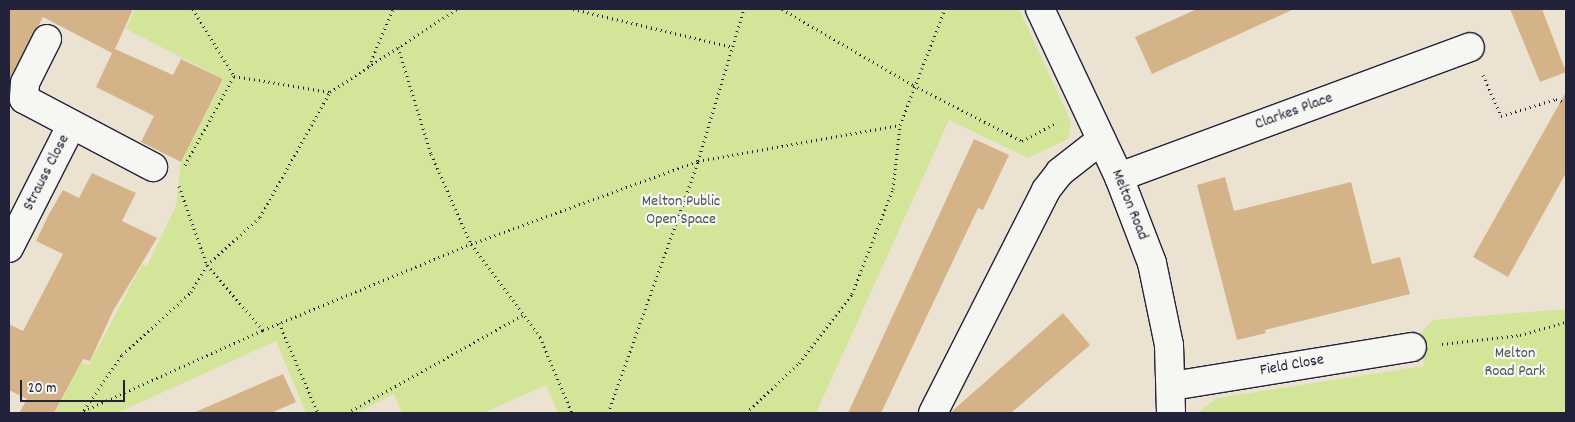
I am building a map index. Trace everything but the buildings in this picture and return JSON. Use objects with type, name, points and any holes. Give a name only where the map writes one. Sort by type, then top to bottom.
[{"type":"street","name":"Melton Road","points":[[1040,9],[1119,177],[1152,263],[1163,303],[1172,386],[1171,413]]},
{"type":"street","name":"Strauss Close","points":[[47,38],[25,83],[24,99],[71,126],[152,167]]},
{"type":"street","name":"Clarkes Place","points":[[1119,177],[1470,47]]},
{"type":"street","name":"Strauss Close","points":[[9,248],[71,126]]},
{"type":"street","points":[[933,413],[1046,190],[1060,172],[1101,140]]},
{"type":"street","name":"Field Close","points":[[1172,386],[1412,347]]},
{"type":"path","points":[[193,9],[234,76],[330,92]]},
{"type":"path","points":[[369,66],[392,9]]},
{"type":"path","points":[[83,411],[122,355],[191,292],[207,265],[260,217],[330,92],[457,9]]},
{"type":"path","points":[[572,9],[732,47]]},
{"type":"path","points":[[608,413],[698,161],[744,9]]},
{"type":"path","points":[[782,9],[913,85],[1022,141],[1085,107]]},
{"type":"path","points":[[746,413],[799,363],[852,294],[893,188],[900,126],[913,85],[945,9]]},
{"type":"path","points":[[398,47],[431,154],[471,244],[540,337],[572,413]]},
{"type":"path","points":[[1470,47],[1501,116],[1556,99],[1566,104]]},
{"type":"path","points":[[177,181],[234,76]]},
{"type":"path","points":[[79,413],[262,330],[471,244],[698,161],[900,126]]},
{"type":"path","points":[[152,167],[177,181],[207,265],[262,330]]},
{"type":"path","points":[[347,413],[523,315]]},
{"type":"path","points":[[1412,347],[1520,335],[1566,322]]},
{"type":"path","points":[[279,323],[318,413]]},
{"type":"green space","name":"Melton Public Open Space","points":[[135,9],[1019,9],[1071,122],[1068,139],[1028,158],[949,120],[816,413],[558,413],[546,385],[483,413],[402,413],[394,394],[357,413],[306,413],[276,341],[117,413],[55,413],[82,362],[89,365],[142,264],[147,266],[176,206],[181,162],[224,79],[126,29]]},
{"type":"green space","name":"Melton Road Park","points":[[1566,309],[1566,413],[1197,413],[1217,398],[1424,366],[1420,334],[1433,320]]}]
